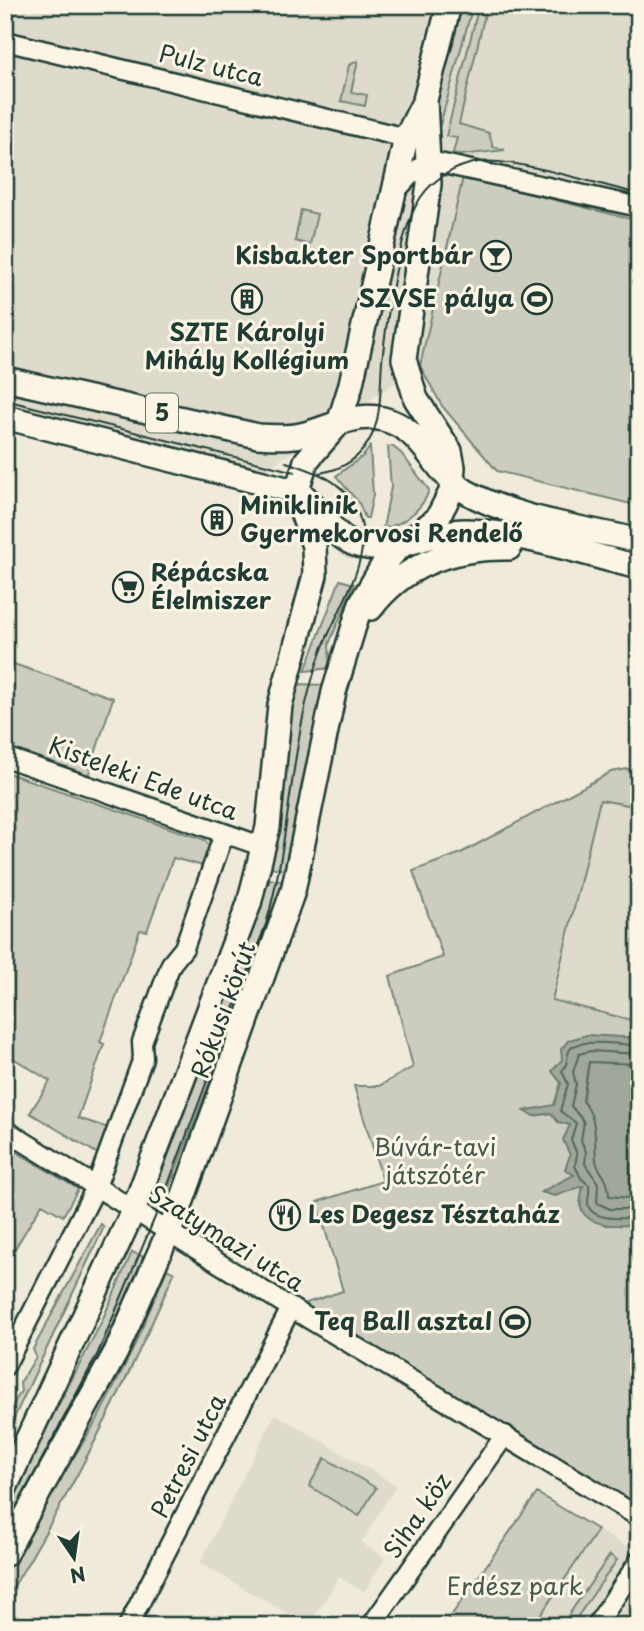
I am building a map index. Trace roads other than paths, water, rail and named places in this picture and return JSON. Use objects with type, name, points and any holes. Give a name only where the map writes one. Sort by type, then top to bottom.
[{"type":"main road","points":[[298,492],[306,461],[339,423],[353,376],[406,138],[425,100],[449,5]]},
{"type":"main road","points":[[425,100],[430,161],[416,288],[404,359],[416,399],[450,451],[453,482]]},
{"type":"main road","name":"5","points":[[5,379],[258,436],[298,436],[369,417],[402,426],[426,446],[453,482],[473,495],[511,510],[639,541]]},
{"type":"main road","name":"5","points":[[5,417],[298,492],[310,500],[339,535],[354,544],[381,547],[464,531],[492,533],[639,567]]},
{"type":"main road","name":"Rókusi körút","points":[[5,1554],[116,1352],[169,1232],[270,962],[293,891],[334,692],[361,603],[389,558],[437,519],[448,501],[453,482]]},
{"type":"main road","name":"Rókusi körút","points":[[5,1488],[133,1211],[249,904],[264,847],[271,806],[280,705],[314,575],[314,545],[298,492]]},
{"type":"main road","points":[[352,632],[389,585],[424,562],[481,547],[565,549]]},
{"type":"street","name":"Pulz utca","points":[[5,41],[406,138]]},
{"type":"street","points":[[394,193],[412,173],[430,161],[639,207]]},
{"type":"street","name":"Kisteleki Ede utca","points":[[5,757],[264,847]]},
{"type":"street","points":[[5,1366],[96,1186],[143,1058],[142,1042],[171,964],[184,948],[224,834]]},
{"type":"street","name":"Szatymazi utca","points":[[5,1130],[133,1211],[233,1269],[291,1308],[639,1517]]},
{"type":"street","name":"Petresi utca","points":[[128,1626],[291,1308]]},
{"type":"street","name":"Siha köz","points":[[371,1626],[505,1435]]},
{"type":"street","points":[[596,1626],[639,1561]]},
{"type":"water","points":[[587,1035],[639,1038],[639,1225],[615,1225],[591,1220],[581,1208],[583,1186],[555,1196],[541,1192],[574,1175],[565,1169],[570,1155],[563,1140],[570,1125],[558,1122],[551,1113],[534,1116],[524,1111],[554,1105],[561,1083],[552,1071],[562,1060],[561,1049],[569,1040]]},
{"type":"tram line","points":[[319,473],[336,469],[351,461],[363,450],[372,435],[379,408],[384,343],[400,253],[413,212],[432,184],[462,166],[494,162],[557,173],[639,194]]},
{"type":"tram line","points":[[5,400],[295,472]]},
{"type":"tram line","points":[[5,1529],[98,1353],[163,1198],[266,924],[275,890],[296,753],[311,685],[321,652],[356,574],[363,542],[358,513],[344,491],[324,476],[286,462]]},
{"type":"place","name":"Kisbakter Sportbár","points":[[496,256]]},
{"type":"place","name":"SZTE Károlyi Mihály Kollégium","points":[[247,299]]},
{"type":"place","name":"SZVSE pálya","points":[[537,299]]},
{"type":"place","name":"Miniklinik Gyermekorvosi Rendelő","points":[[217,520]]},
{"type":"place","name":"Répácska Élelmiszer","points":[[128,587]]},
{"type":"place","name":"Les Degesz Tésztaház","points":[[285,1215]]},
{"type":"place","name":"Teq Ball asztal","points":[[515,1322]]},
{"type":"park label","name":"Búvár-tavi játszótér","points":[[435,1162]]},
{"type":"park label","name":"Erdész park","points":[[515,1587]]}]
